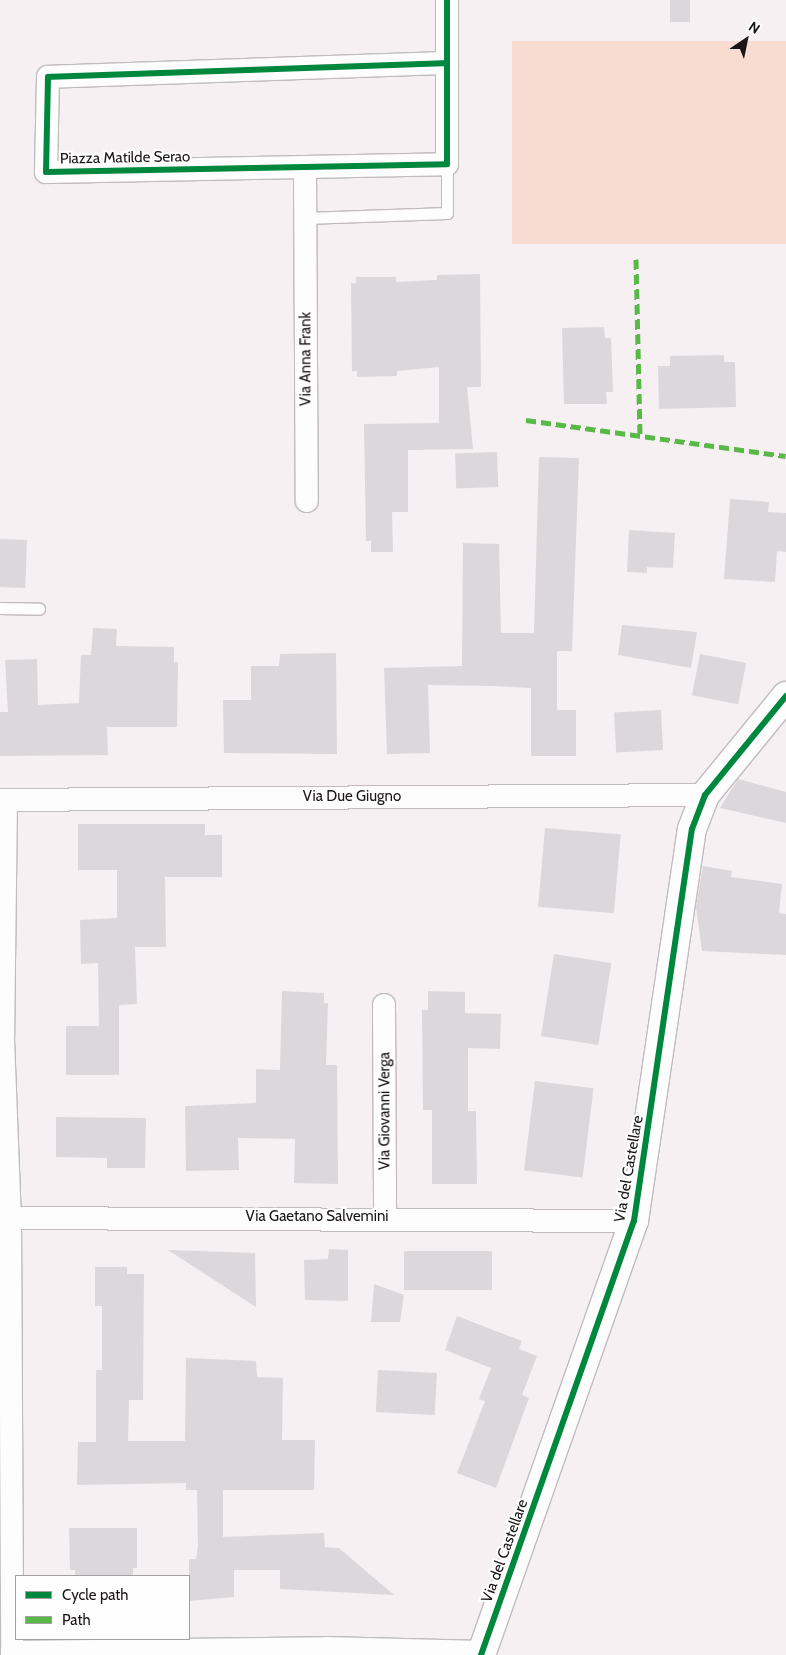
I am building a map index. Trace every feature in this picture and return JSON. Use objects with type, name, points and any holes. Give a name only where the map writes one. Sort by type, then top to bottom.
[{"type":"street","points":[[447,164],[448,0]]},
{"type":"street","name":"Piazza Matilde Serao","points":[[447,62],[48,77],[46,172],[447,164]]},
{"type":"street","points":[[305,167],[305,218]]},
{"type":"street","name":"Via Anna Frank","points":[[305,218],[307,501]]},
{"type":"street","name":"Via del Castellare","points":[[481,1654],[634,1221],[692,829],[705,795],[786,696]]},
{"type":"street","name":"Via Due Giugno","points":[[3,800],[705,795]]},
{"type":"street","points":[[3,800],[2,1039],[12,1654],[326,1648],[481,1654]]},
{"type":"street","name":"Via Giovanni Verga","points":[[384,1005],[385,1217]]},
{"type":"street","name":"Via Gaetano Salvemini","points":[[5,1218],[385,1217],[634,1221]]},
{"type":"lane","points":[[305,218],[446,213],[447,164]]},
{"type":"lane","points":[[0,608],[40,609]]},
{"type":"shaded area","points":[[512,41],[786,41],[786,244],[512,244]]},
{"type":"building","points":[[670,0],[690,0],[690,22],[670,22]]},
{"type":"building","points":[[480,274],[481,387],[467,387],[473,449],[408,450],[408,512],[392,512],[393,552],[371,552],[371,541],[366,541],[364,424],[439,423],[439,367],[397,371],[397,376],[357,377],[357,371],[352,371],[351,283],[356,283],[356,277],[396,277],[396,282],[437,280],[437,275]]},
{"type":"building","points":[[604,327],[605,338],[611,338],[613,392],[606,392],[607,404],[564,404],[562,328]]},
{"type":"building","points":[[724,355],[724,362],[735,362],[736,407],[659,409],[658,366],[670,366],[670,356]]},
{"type":"building","points":[[497,452],[498,487],[456,488],[455,453]]},
{"type":"building","points":[[539,457],[579,458],[572,651],[557,651],[557,710],[576,710],[576,756],[531,756],[531,688],[428,685],[430,753],[387,754],[384,668],[462,666],[463,543],[499,544],[501,633],[534,633]]},
{"type":"building","points":[[730,499],[769,502],[768,512],[786,513],[786,552],[777,551],[775,582],[724,579]]},
{"type":"building","points":[[629,530],[675,533],[673,568],[647,567],[647,573],[627,572]]},
{"type":"building","points":[[0,539],[27,540],[25,588],[0,587]]},
{"type":"building","points":[[622,625],[697,632],[691,668],[618,655]]},
{"type":"building","points":[[93,628],[117,629],[116,646],[174,647],[174,662],[178,662],[177,727],[107,727],[108,755],[0,756],[0,712],[8,712],[5,660],[37,659],[38,705],[79,703],[81,655],[91,655]]},
{"type":"building","points":[[336,653],[337,754],[224,753],[223,700],[251,700],[251,666],[279,666],[280,654]]},
{"type":"building","points":[[700,654],[746,663],[738,704],[692,695]]},
{"type":"building","points":[[661,710],[663,750],[616,752],[614,712]]},
{"type":"building","points":[[738,779],[786,792],[786,823],[720,808]]},
{"type":"building","points":[[78,824],[205,824],[205,835],[222,835],[222,877],[165,877],[166,947],[135,947],[137,1004],[119,1005],[119,1075],[66,1075],[66,1026],[99,1026],[98,963],[81,964],[80,920],[117,918],[117,870],[78,870]]},
{"type":"building","points":[[545,828],[621,835],[614,913],[538,907]]},
{"type":"building","points":[[703,866],[732,871],[731,877],[782,884],[779,913],[786,914],[786,955],[702,951],[696,907]]},
{"type":"building","points":[[554,954],[611,963],[598,1045],[541,1036]]},
{"type":"building","points":[[282,991],[324,993],[324,1003],[328,1003],[326,1065],[337,1065],[338,1184],[294,1183],[295,1139],[238,1138],[239,1170],[186,1171],[185,1106],[256,1103],[256,1069],[280,1070]]},
{"type":"building","points":[[428,991],[465,992],[465,1013],[501,1014],[500,1049],[468,1048],[468,1111],[476,1111],[477,1184],[432,1184],[432,1110],[423,1110],[422,1010],[428,1010]]},
{"type":"building","points":[[535,1081],[594,1088],[583,1178],[524,1170]]},
{"type":"building","points":[[56,1117],[146,1118],[145,1168],[107,1168],[107,1158],[56,1157]]},
{"type":"building","points":[[329,1249],[348,1250],[348,1301],[305,1300],[304,1260],[328,1259]]},
{"type":"building","points":[[168,1250],[255,1253],[256,1307],[225,1287]]},
{"type":"building","points":[[404,1251],[492,1251],[492,1290],[404,1290]]},
{"type":"building","points":[[95,1267],[127,1267],[127,1274],[144,1274],[143,1400],[129,1400],[128,1441],[185,1441],[186,1358],[256,1361],[257,1377],[283,1378],[282,1440],[315,1440],[314,1490],[223,1490],[223,1537],[324,1533],[325,1547],[339,1548],[394,1595],[280,1589],[280,1570],[234,1570],[234,1597],[190,1601],[189,1559],[196,1559],[198,1547],[197,1490],[186,1490],[186,1483],[77,1485],[78,1442],[96,1442],[96,1370],[102,1370],[102,1306],[95,1306]]},
{"type":"building","points":[[374,1284],[404,1295],[400,1322],[371,1322]]},
{"type":"building","points":[[457,1316],[522,1341],[519,1349],[537,1356],[522,1395],[529,1398],[496,1488],[457,1473],[485,1401],[479,1399],[491,1368],[445,1350]]},
{"type":"building","points":[[378,1370],[437,1373],[435,1415],[376,1412]]},
{"type":"building","points":[[69,1528],[137,1528],[137,1568],[133,1568],[133,1575],[75,1575],[75,1570],[70,1570]]},
{"type":"marked path","points":[[636,259],[640,436]]},
{"type":"marked path","points":[[526,420],[786,456]]},
{"type":"cycle path","points":[[447,0],[447,164],[46,172],[48,77],[447,63]]},
{"type":"cycle path","points":[[481,1655],[634,1221],[692,829],[705,795],[786,696]]}]
